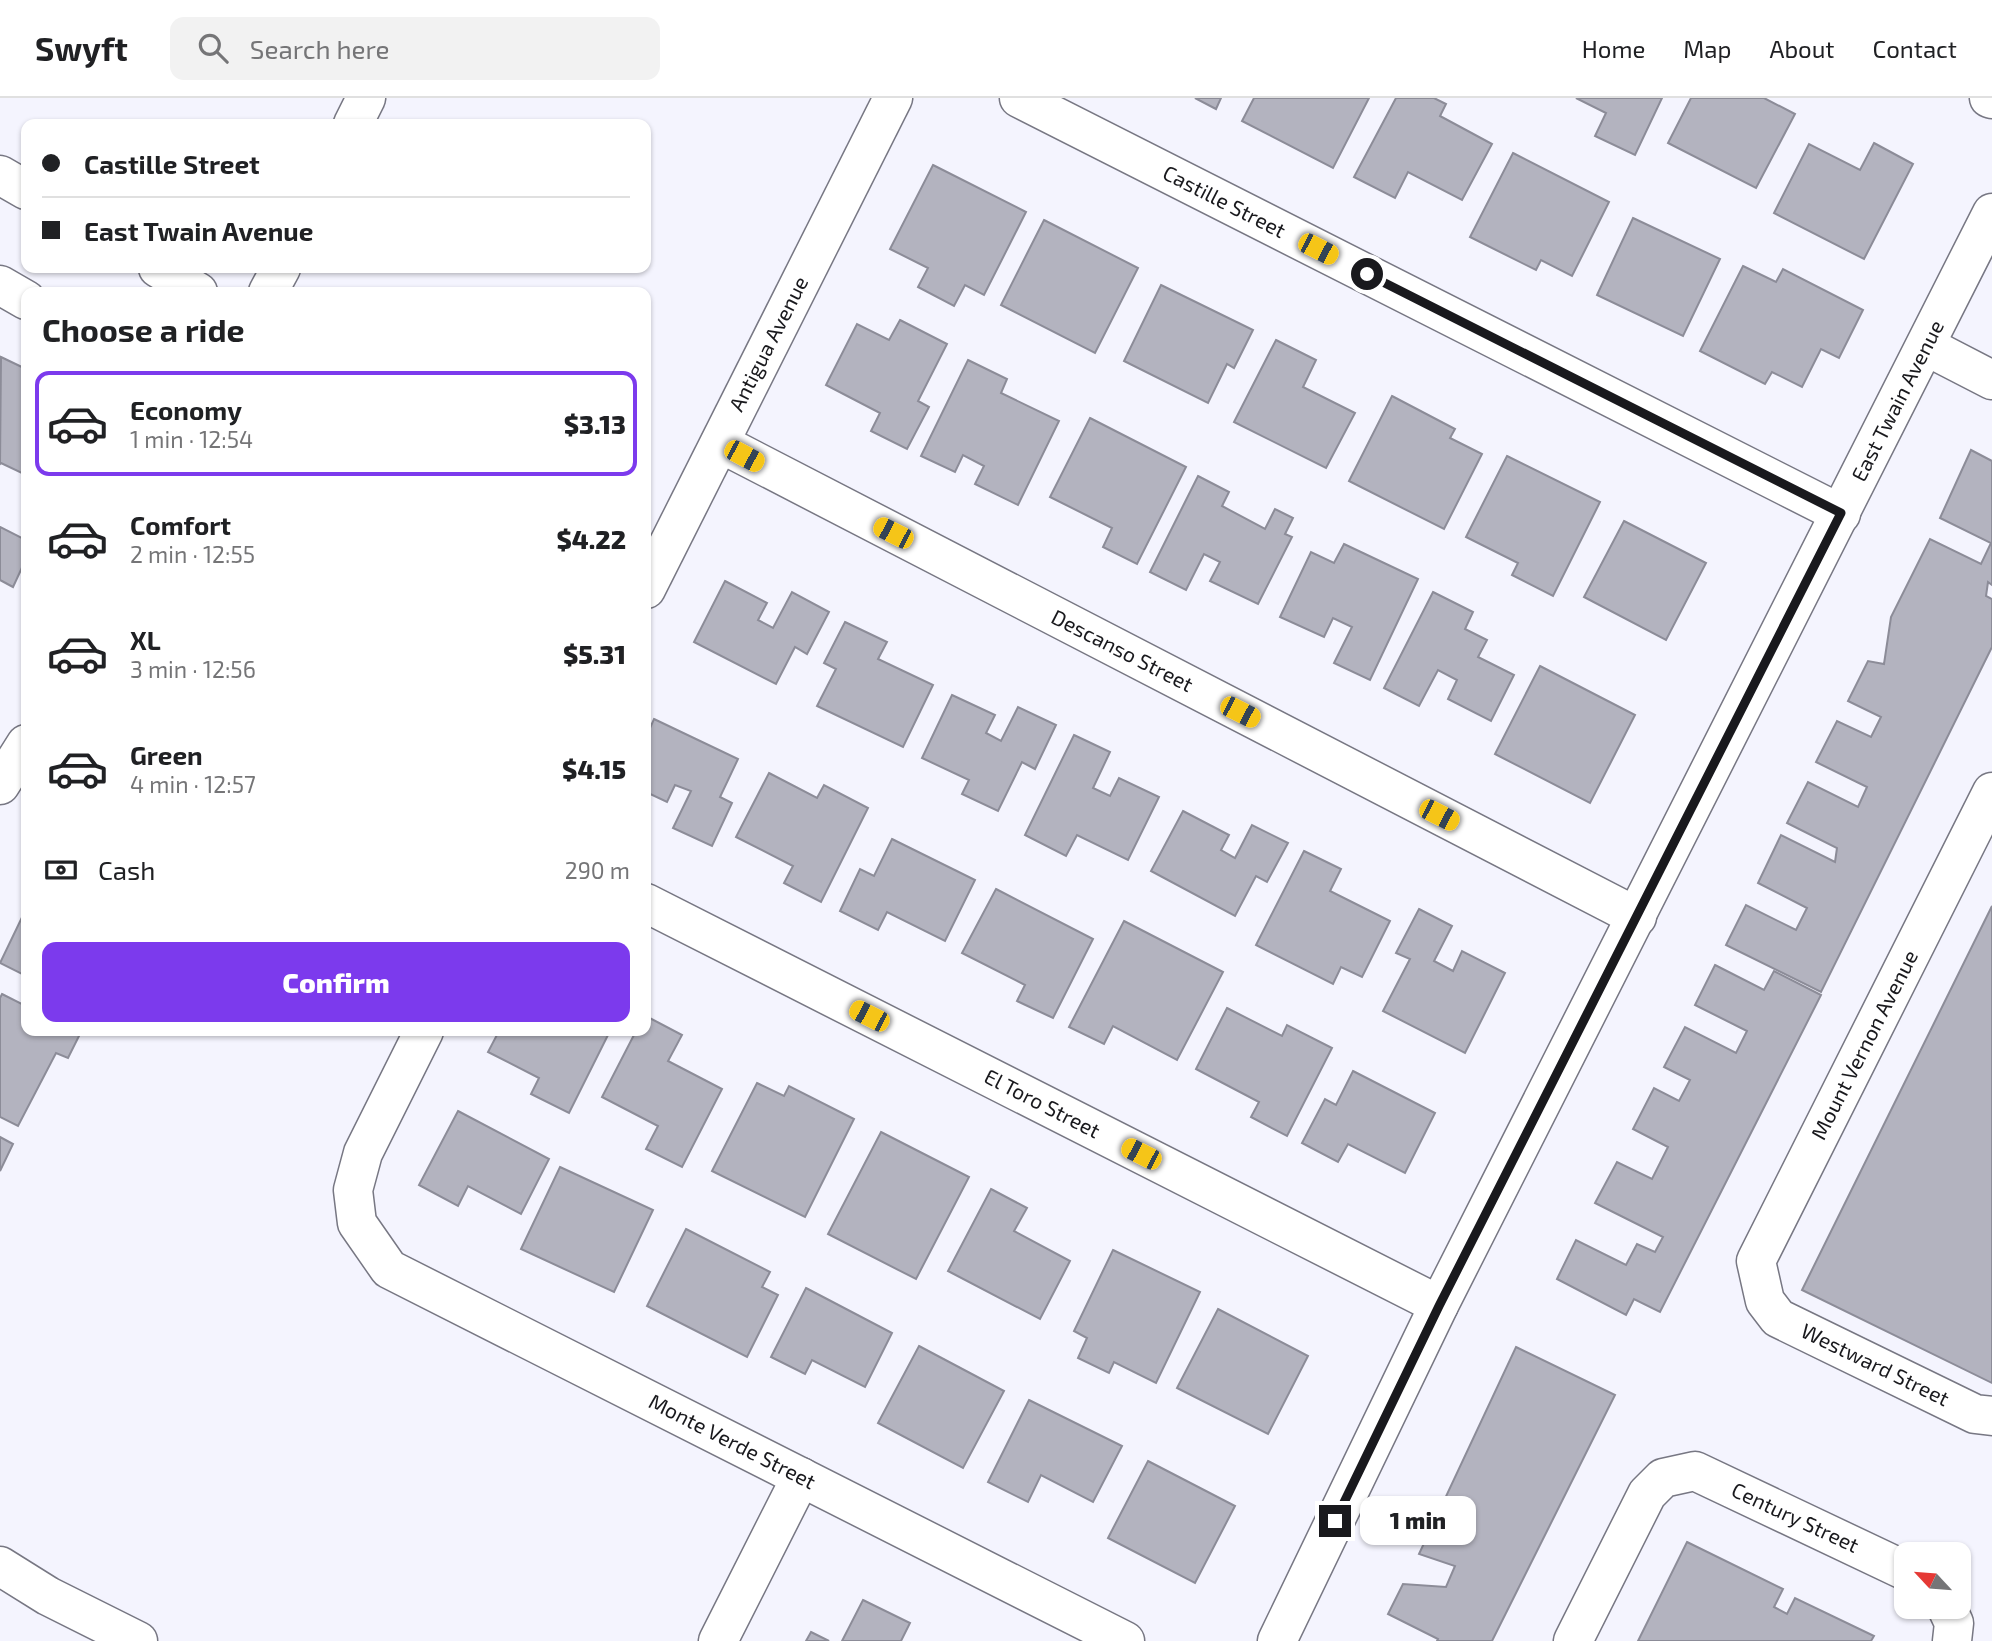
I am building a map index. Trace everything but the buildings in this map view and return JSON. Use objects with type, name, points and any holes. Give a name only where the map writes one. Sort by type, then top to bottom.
[{"type":"street","points":[[356,119],[366,98]]},
{"type":"street","name":"Antigua Avenue","points":[[651,579],[893,98]]},
{"type":"street","name":"Castille Street","points":[[1019,98],[1841,513]]},
{"type":"street","points":[[0,175],[21,187]]},
{"type":"street","name":"East Twain Avenue","points":[[1277,1641],[1439,1306],[1992,213]]},
{"type":"street","points":[[167,273],[190,287]]},
{"type":"street","points":[[0,285],[21,297]]},
{"type":"street","points":[[1926,346],[1992,380]]},
{"type":"street","name":"Descanso Street","points":[[720,443],[1637,917]]},
{"type":"street","points":[[0,785],[21,752]]},
{"type":"street","name":"Mount Vernon Avenue","points":[[1765,1301],[1756,1261],[1992,792]]},
{"type":"street","name":"El Toro Street","points":[[651,906],[1439,1306]]},
{"type":"street","name":"Monte Verde Street","points":[[422,1036],[363,1153],[353,1190],[357,1223],[389,1269],[1125,1641]]},
{"type":"street","name":"Westward Street","points":[[1765,1301],[1778,1318],[1975,1414],[1992,1416]]},
{"type":"street","name":"Century Street","points":[[1573,1641],[1647,1494],[1663,1478],[1695,1471],[1894,1565]]},
{"type":"street","points":[[718,1641],[801,1477]]},
{"type":"street","points":[[0,1566],[48,1596],[138,1641]]},
{"type":"route","points":[[1335,1521],[1439,1306],[1841,513],[1367,274]]}]
